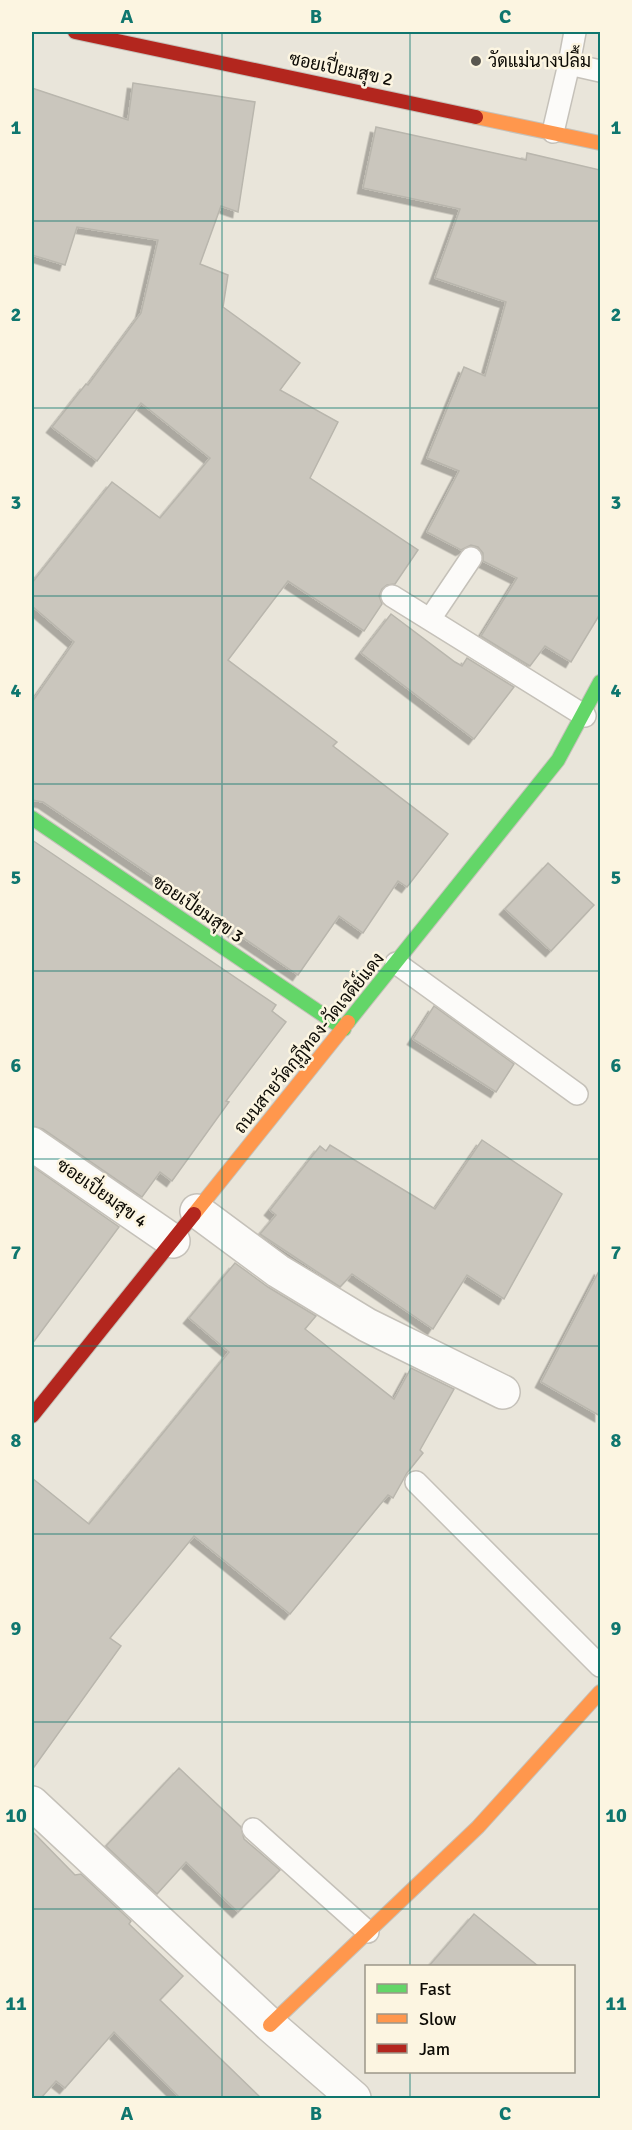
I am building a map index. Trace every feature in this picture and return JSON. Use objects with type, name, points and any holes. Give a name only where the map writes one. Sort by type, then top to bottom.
[{"type":"street","name":"ซอยเปี่ยมสุข 2","points":[[75,32],[600,142]]},
{"type":"street","name":"ถนนสายวัดกุฎีทอง-วัดเจดีย์แดง","points":[[32,1416],[558,760],[585,716],[600,682]]},
{"type":"street","name":"ซอยเปี่ยมสุข 3","points":[[32,818],[344,1029]]},
{"type":"street","name":"ซอยเปี่ยมสุข 4","points":[[32,1144],[173,1242]]},
{"type":"street","points":[[197,1211],[278,1271],[367,1325],[439,1363],[503,1392]]},
{"type":"street","points":[[270,2025],[478,1827],[600,1692]]},
{"type":"street","points":[[32,1803],[270,2025],[354,2098]]},
{"type":"lane","points":[[553,132],[575,32]]},
{"type":"lane","points":[[568,64],[600,71]]},
{"type":"lane","points":[[430,619],[471,558]]},
{"type":"lane","points":[[392,596],[585,716]]},
{"type":"lane","points":[[396,963],[577,1094]]},
{"type":"lane","points":[[416,1482],[600,1666]]},
{"type":"lane","points":[[253,1829],[368,1932]]},
{"type":"building","points":[[133,83],[255,102],[238,212],[221,206],[200,264],[228,275],[223,307],[300,363],[280,390],[338,422],[310,478],[418,550],[395,584],[387,585],[382,589],[379,596],[382,604],[364,631],[288,581],[228,660],[337,742],[333,746],[448,834],[407,887],[398,881],[363,933],[339,916],[298,975],[43,802],[32,800],[32,702],[74,642],[32,606],[32,583],[112,482],[160,518],[210,458],[141,403],[97,461],[52,427],[86,384],[88,385],[141,313],[158,240],[77,227],[65,265],[32,255],[32,88],[128,120]]},
{"type":"building","points":[[376,127],[526,160],[527,153],[600,170],[600,614],[571,662],[545,646],[530,666],[481,636],[517,578],[483,561],[483,553],[478,547],[471,545],[461,550],[427,532],[459,471],[427,458],[464,367],[485,376],[506,302],[435,278],[460,209],[363,188]]},
{"type":"building","points":[[391,614],[455,662],[462,666],[467,658],[514,687],[474,739],[361,653]]},
{"type":"building","points":[[32,840],[276,1005],[272,1011],[286,1022],[226,1101],[229,1102],[172,1181],[160,1172],[142,1197],[43,1129],[32,1126]]},
{"type":"building","points":[[548,863],[594,905],[551,951],[505,909]]},
{"type":"building","points":[[434,1006],[514,1064],[496,1092],[413,1039]]},
{"type":"building","points":[[482,1140],[562,1194],[504,1299],[467,1275],[433,1329],[352,1274],[340,1287],[260,1234],[276,1215],[270,1210],[320,1146],[326,1151],[330,1145],[435,1209]]},
{"type":"building","points":[[32,1166],[119,1227],[32,1344]]},
{"type":"building","points":[[235,1263],[268,1287],[316,1316],[305,1329],[394,1399],[411,1368],[454,1389],[420,1450],[423,1453],[407,1473],[393,1498],[388,1495],[290,1614],[194,1536],[110,1638],[121,1646],[32,1770],[32,1478],[89,1524],[229,1352],[189,1318]]},
{"type":"building","points":[[600,1269],[600,1416],[541,1382]]},
{"type":"building","points":[[179,1768],[241,1827],[244,1839],[280,1870],[238,1912],[186,1862],[157,1894],[106,1846]]},
{"type":"building","points":[[32,1831],[75,1875],[81,1874],[131,1921],[129,1924],[183,1976],[160,2000],[261,2098],[180,2098],[114,2032],[65,2088],[56,2081],[41,2098],[32,2098]]},
{"type":"building","points":[[474,1914],[537,1965],[430,1965]]},
{"type":"traffic: fast","points":[[348,1022],[558,760],[600,682]]},
{"type":"traffic: fast","points":[[32,818],[344,1029]]},
{"type":"traffic: slow","points":[[476,117],[600,143]]},
{"type":"traffic: slow","points":[[194,1214],[348,1022]]},
{"type":"traffic: slow","points":[[270,2025],[478,1827],[600,1692]]},
{"type":"traffic: jam","points":[[75,32],[476,117]]},
{"type":"traffic: jam","points":[[32,1416],[194,1214]]},
{"type":"place","name":"วัดแม่นางปลื้ม","points":[[476,61]]}]
